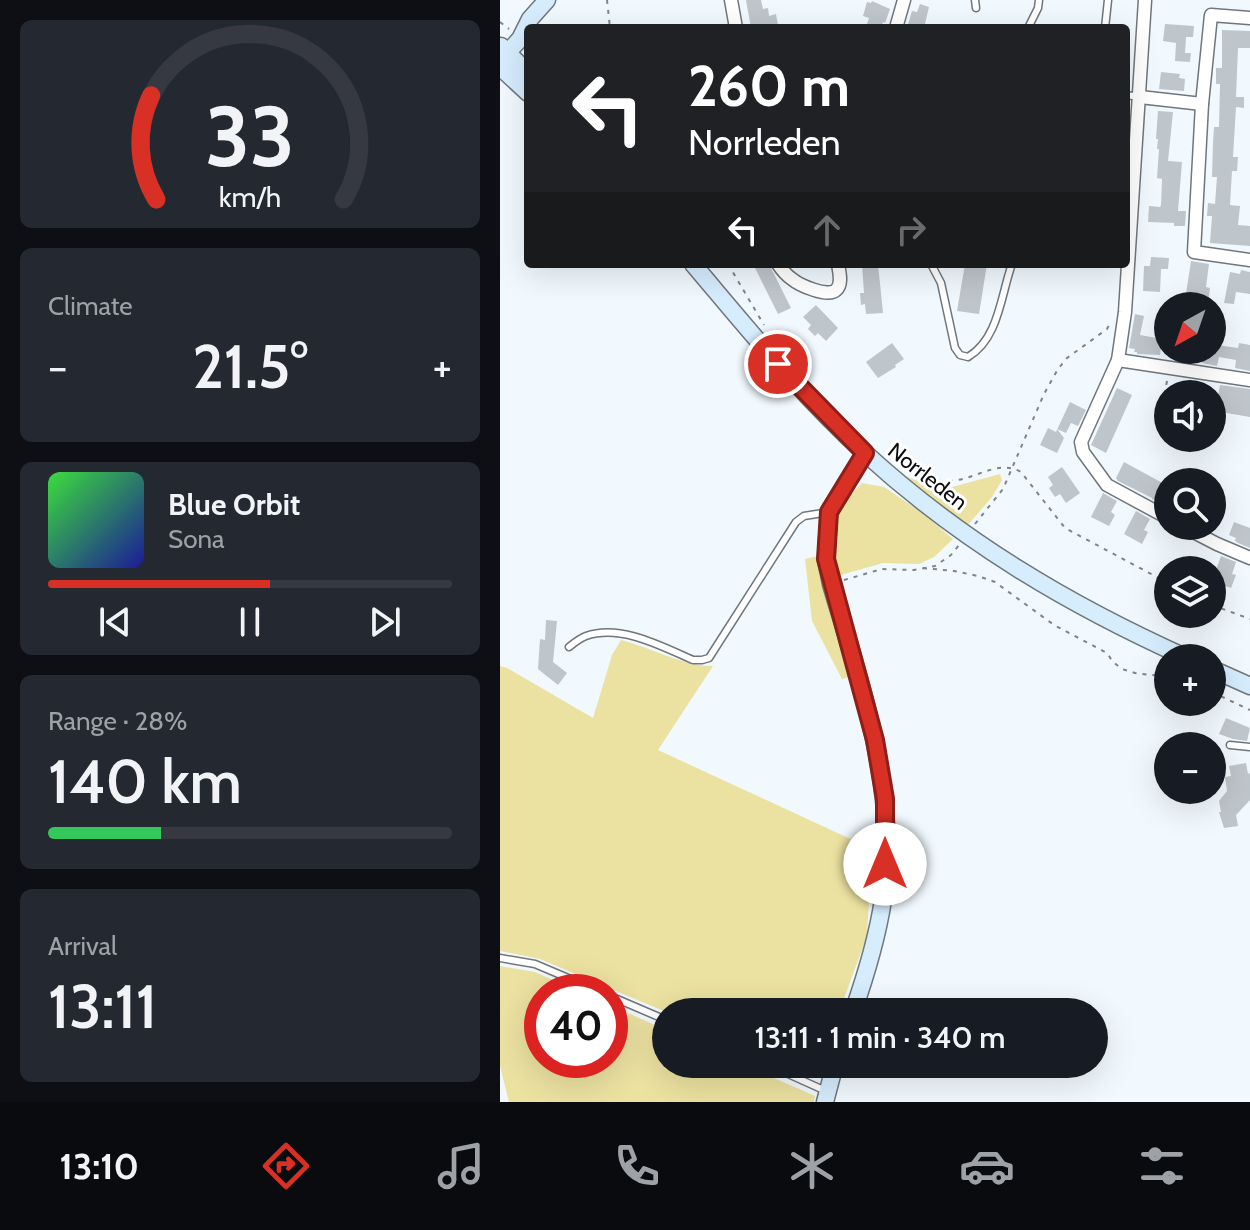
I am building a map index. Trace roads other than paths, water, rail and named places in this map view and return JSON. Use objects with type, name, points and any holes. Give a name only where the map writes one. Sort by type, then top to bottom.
[{"type":"main road","points":[[528,24],[547,0]]},
{"type":"main road","points":[[502,53],[520,39],[524,31]]},
{"type":"main road","points":[[502,53],[524,70]]},
{"type":"main road","points":[[502,53],[524,87]]},
{"type":"main road","name":"Norrleden","points":[[696,268],[795,384],[865,453],[909,491],[1014,568],[1074,603],[1156,644]]},
{"type":"main road","points":[[858,998],[870,960],[883,898],[885,799],[875,740],[826,559],[829,512],[865,453]]},
{"type":"main road","points":[[1226,675],[1250,686]]},
{"type":"street","points":[[731,0],[735,24]]},
{"type":"street","points":[[897,24],[904,0]]},
{"type":"street","points":[[1130,240],[1145,0]]},
{"type":"street","points":[[1250,18],[1211,15],[1202,104],[1194,252],[1250,260]]},
{"type":"street","points":[[1140,97],[1202,104]]},
{"type":"street","points":[[781,268],[794,282],[830,293],[840,284],[838,268]]},
{"type":"street","points":[[1128,268],[1118,360],[1081,442],[1083,452],[1107,485],[1154,510]]},
{"type":"street","points":[[1118,360],[1250,380]]},
{"type":"street","points":[[1209,540],[1250,558]]},
{"type":"lane","points":[[1030,24],[1039,0]]},
{"type":"lane","points":[[1105,24],[1108,0]]},
{"type":"lane","points":[[1033,18],[1037,24]]},
{"type":"lane","points":[[1130,96],[1140,97]]},
{"type":"lane","points":[[933,268],[941,283],[955,348],[960,355],[968,357],[978,351],[998,316],[1011,268]]},
{"type":"lane","points":[[569,647],[585,636],[616,633],[641,638],[693,660],[709,658],[796,522],[804,516],[829,512]]},
{"type":"lane","points":[[1230,745],[1250,747]]},
{"type":"lane","points":[[500,958],[535,964],[559,974]]},
{"type":"lane","points":[[628,1004],[652,1014]]},
{"type":"lane","points":[[791,1078],[826,1097]]}]
